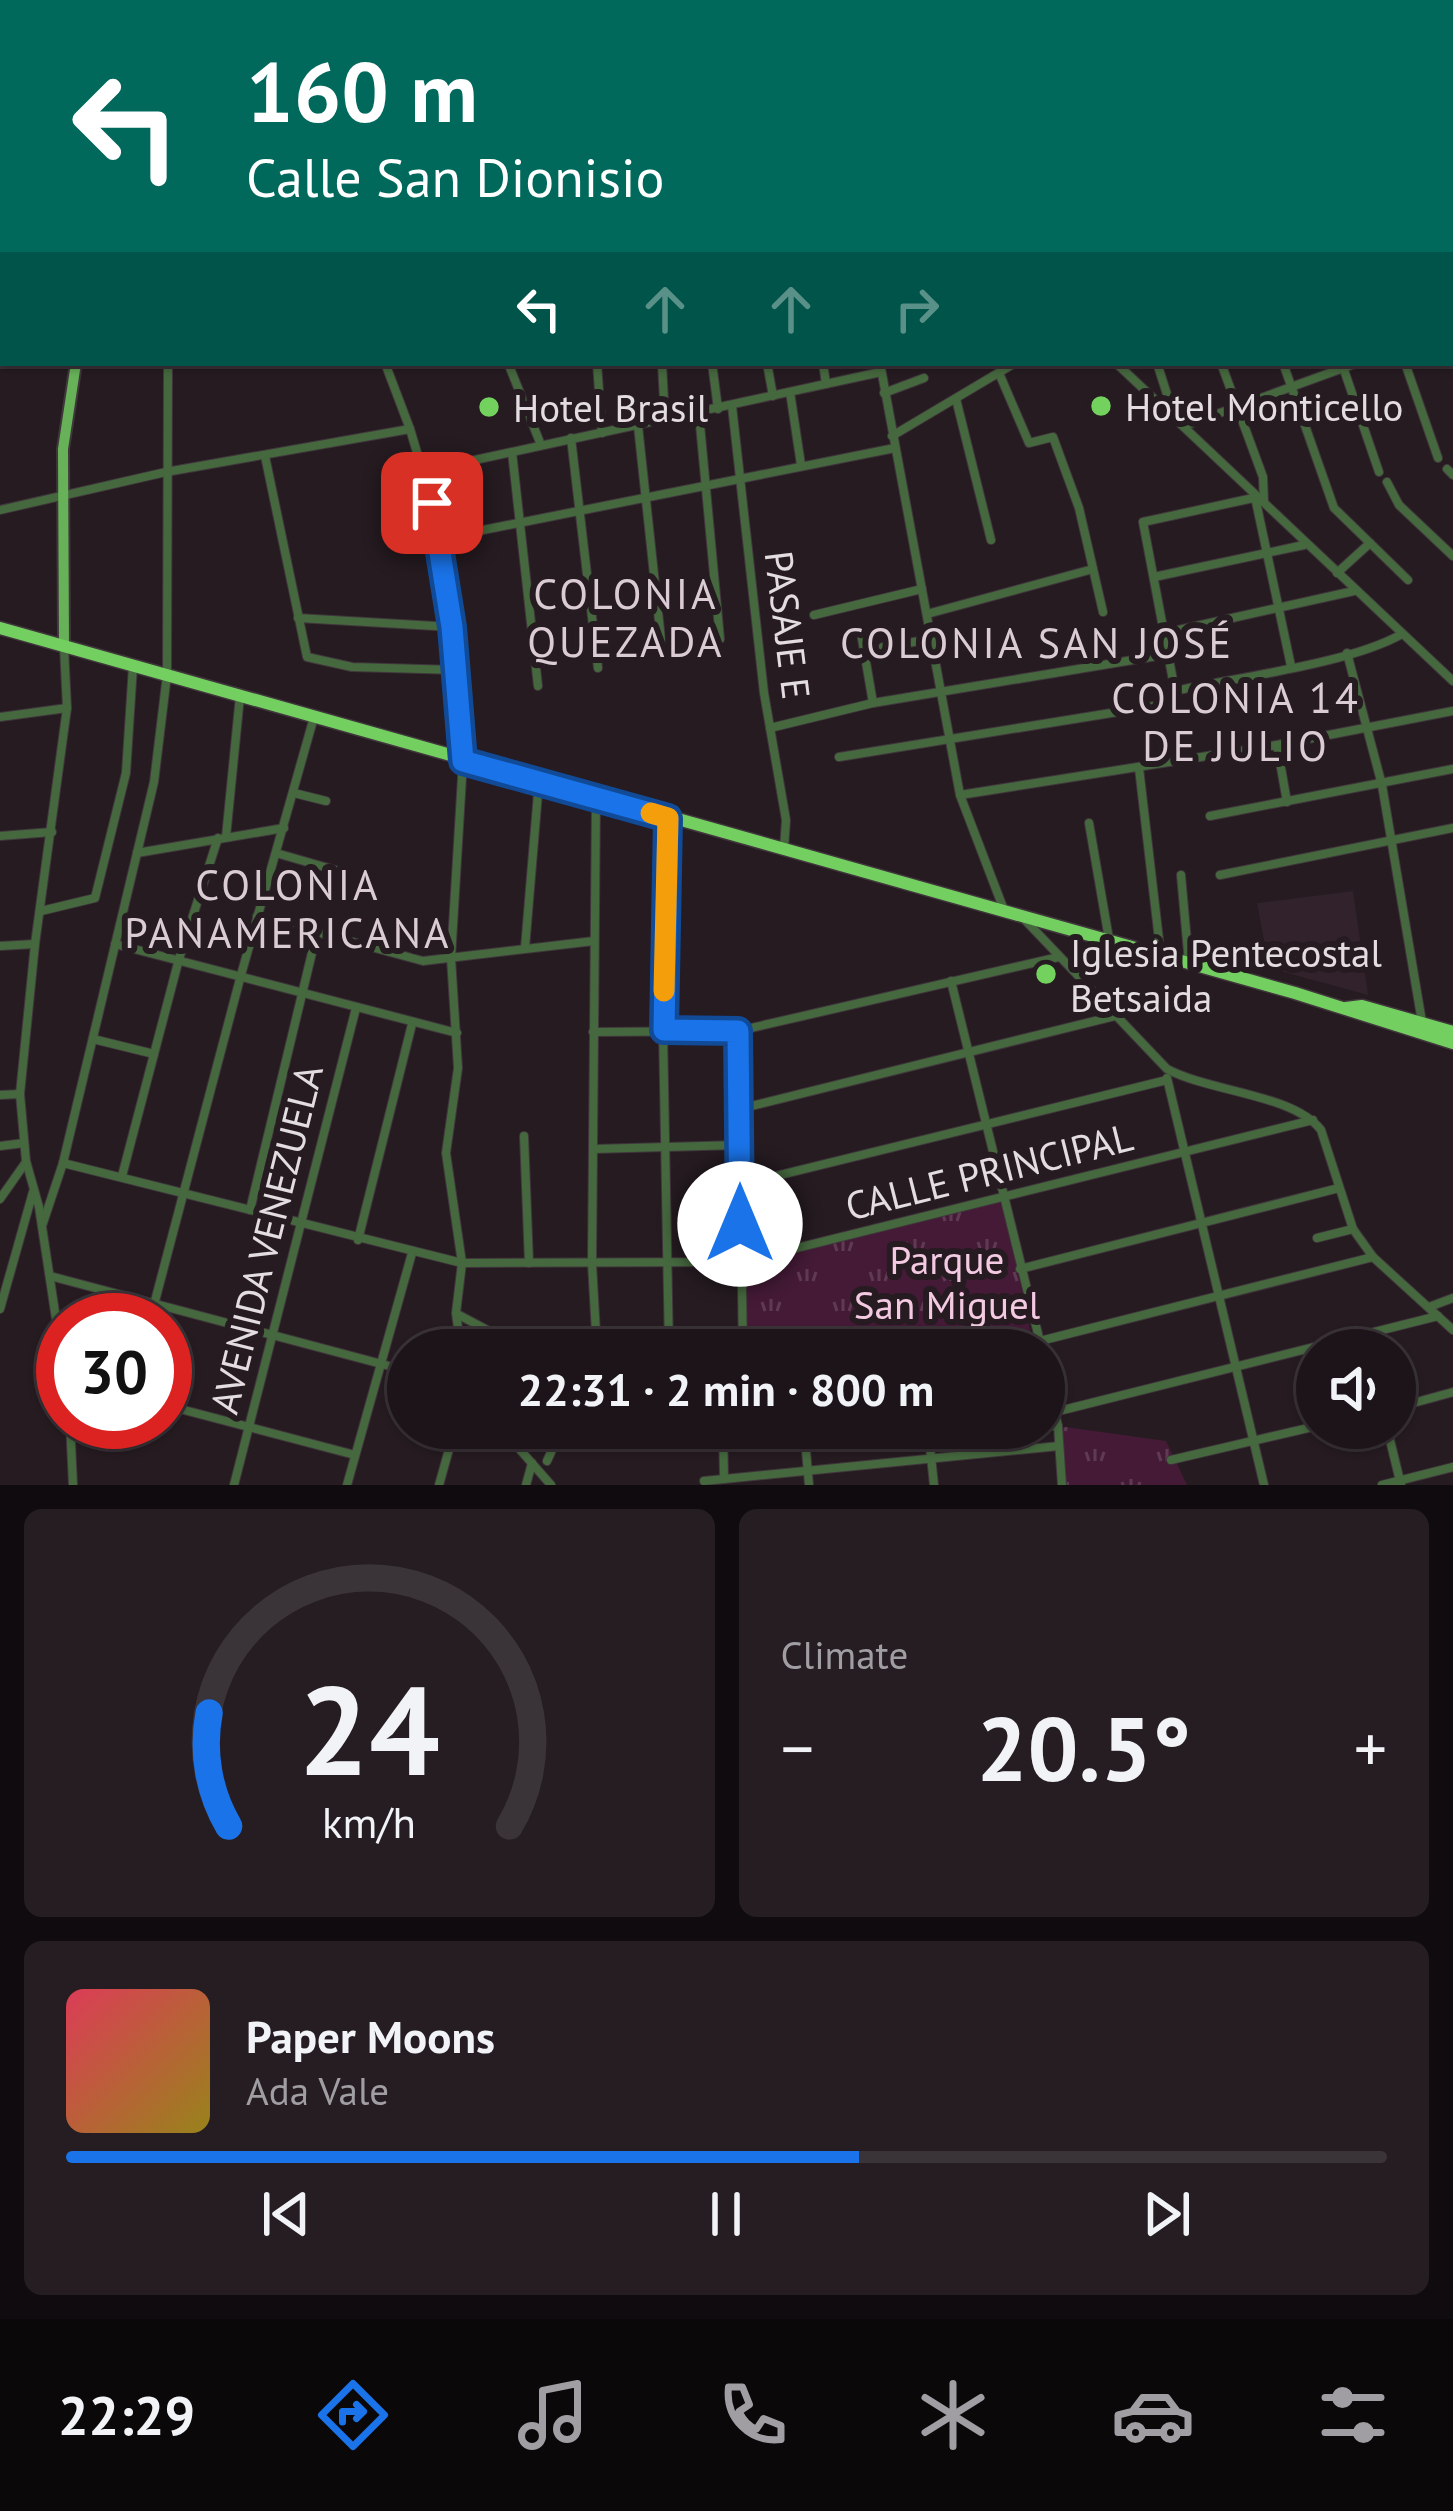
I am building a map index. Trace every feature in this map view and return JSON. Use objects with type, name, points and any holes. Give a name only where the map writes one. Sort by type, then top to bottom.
[{"type":"highway","points":[[0,628],[1109,940],[1453,1043]]},
{"type":"highway","points":[[1345,1008],[1362,1006],[1453,1032]]},
{"type":"main road","points":[[64,647],[63,449],[76,366]]},
{"type":"street","points":[[42,1226],[63,1163],[154,782],[167,675],[168,366]]},
{"type":"street","points":[[386,366],[424,471],[457,670],[463,761],[451,958],[458,1068],[446,1153],[462,1263],[458,1329]]},
{"type":"street","points":[[509,366],[541,445]]},
{"type":"street","points":[[597,366],[602,433]]},
{"type":"street","points":[[662,366],[665,420]]},
{"type":"street","points":[[712,366],[718,409]]},
{"type":"street","points":[[768,366],[773,396]]},
{"type":"street","points":[[823,366],[826,384]]},
{"type":"street","points":[[892,436],[1011,366]]},
{"type":"street","points":[[1119,366],[1452,680],[1453,691]]},
{"type":"street","points":[[1158,366],[1175,418]]},
{"type":"street","points":[[1222,366],[1263,477],[1259,499],[1291,666]]},
{"type":"street","points":[[1284,366],[1334,508],[1408,580]]},
{"type":"street","points":[[1184,426],[1341,366]]},
{"type":"street","points":[[1343,366],[1379,472]]},
{"type":"street","points":[[1406,366],[1438,458]]},
{"type":"street","points":[[424,471],[718,409],[881,367],[960,795],[1006,913]]},
{"type":"street","points":[[998,373],[1029,443],[1053,437],[1074,492],[1103,612]]},
{"type":"street","points":[[884,393],[924,379]]},
{"type":"street","points":[[790,392],[801,466]]},
{"type":"street","points":[[956,399],[991,540]]},
{"type":"street","name":"PASAJE E","points":[[731,406],[750,581],[786,820],[784,850]]},
{"type":"street","points":[[699,413],[720,639]]},
{"type":"street","points":[[638,426],[663,658]]},
{"type":"street","points":[[0,511],[166,472],[410,429]]},
{"type":"street","points":[[571,438],[598,668]]},
{"type":"street","points":[[438,539],[895,448]]},
{"type":"street","points":[[512,452],[538,686]]},
{"type":"street","points":[[265,456],[307,657],[352,667],[457,670]]},
{"type":"street","points":[[1387,482],[1399,506],[1453,556]]},
{"type":"street","points":[[838,758],[1173,704],[1176,695],[1144,521],[1259,499]]},
{"type":"street","points":[[1337,573],[1370,543]]},
{"type":"street","points":[[1154,577],[1306,544]]},
{"type":"street","points":[[927,614],[1093,568]]},
{"type":"street","points":[[814,615],[922,589]]},
{"type":"street","points":[[1165,633],[1356,590]]},
{"type":"street","points":[[298,618],[452,627]]},
{"type":"street","points":[[862,634],[873,704]]},
{"type":"street","points":[[1176,695],[1347,653],[1402,634]]},
{"type":"street","points":[[883,647],[932,639]]},
{"type":"street","points":[[52,1293],[26,1161],[20,1094],[67,708],[64,647]]},
{"type":"street","points":[[1347,653],[1382,785],[1422,1023]]},
{"type":"street","points":[[770,728],[873,704],[1168,654]]},
{"type":"street","points":[[40,911],[95,898],[126,773],[133,666]]},
{"type":"street","points":[[122,1176],[179,959],[222,838],[240,696]]},
{"type":"street","points":[[0,717],[67,708]]},
{"type":"street","points":[[960,795],[1277,746],[1453,711]]},
{"type":"street","points":[[158,1293],[256,916],[314,718]]},
{"type":"street","points":[[1277,746],[1287,802]]},
{"type":"street","points":[[1139,768],[1161,957]]},
{"type":"street","points":[[1210,816],[1453,770]]},
{"type":"street","points":[[525,948],[539,782]]},
{"type":"street","points":[[294,793],[326,801]]},
{"type":"street","points":[[596,797],[592,1264],[597,1329]]},
{"type":"street","points":[[668,818],[664,1030],[669,1329]]},
{"type":"street","points":[[1089,823],[1109,940]]},
{"type":"street","points":[[137,853],[284,828]]},
{"type":"street","points":[[1220,875],[1453,828]]},
{"type":"street","points":[[0,836],[52,832]]},
{"type":"street","points":[[276,853],[342,872]]},
{"type":"street","points":[[1181,875],[1190,965]]},
{"type":"street","points":[[256,916],[423,961],[594,941]]},
{"type":"street","points":[[1025,920],[1119,1015],[1167,1075],[1264,1485]]},
{"type":"street","points":[[250,1210],[316,932]]},
{"type":"street","points":[[0,946],[35,944]]},
{"type":"street","points":[[116,944],[458,1033]]},
{"type":"street","points":[[593,1032],[738,1031],[1059,957]]},
{"type":"street","points":[[951,981],[1036,1329]]},
{"type":"street","name":"AVENIDA VENEZUELA","points":[[234,1485],[356,1008]]},
{"type":"street","points":[[739,1109],[1119,1015]]},
{"type":"street","points":[[358,1240],[412,1024]]},
{"type":"street","points":[[738,1031],[742,1329]]},
{"type":"street","points":[[93,1040],[154,1054]]},
{"type":"street","points":[[739,1185],[1167,1075],[1296,1110],[1312,1120],[1321,1130],[1353,1229],[1373,1256],[1453,1330]]},
{"type":"street","points":[[0,1095],[20,1094]]},
{"type":"street","name":"CALLE PRINCIPAL","points":[[63,1163],[462,1263],[740,1262],[1312,1120]]},
{"type":"street","points":[[524,1136],[529,1263]]},
{"type":"street","points":[[0,1146],[25,1143]]},
{"type":"street","points":[[593,1149],[739,1145]]},
{"type":"street","points":[[0,1199],[26,1161]]},
{"type":"street","points":[[1020,1269],[1339,1188]]},
{"type":"street","points":[[0,1309],[33,1191]]},
{"type":"street","points":[[1317,1238],[1353,1229]]},
{"type":"street","points":[[347,1485],[412,1253]]},
{"type":"street","points":[[1065,1339],[1373,1256]]},
{"type":"street","points":[[50,1276],[116,1293]]},
{"type":"street","points":[[1428,1308],[1453,1298]]},
{"type":"street","points":[[192,1313],[387,1365]]},
{"type":"street","points":[[456,1313],[485,1329]]},
{"type":"street","points":[[1393,1329],[1438,1316]]},
{"type":"street","points":[[1065,1410],[1296,1353]]},
{"type":"street","points":[[1416,1403],[1453,1393]]},
{"type":"street","points":[[192,1412],[356,1455]]},
{"type":"street","points":[[1171,1460],[1296,1431]]},
{"type":"street","points":[[71,1449],[73,1485]]},
{"type":"street","points":[[440,1485],[449,1449]]},
{"type":"street","points":[[520,1449],[551,1485]]},
{"type":"street","points":[[547,1460],[552,1449]]},
{"type":"street","points":[[723,1449],[724,1479]]},
{"type":"street","points":[[806,1449],[809,1485]]},
{"type":"street","points":[[931,1449],[934,1485]]},
{"type":"street","points":[[704,1481],[1030,1449]]},
{"type":"street","points":[[1059,1449],[1062,1485]]},
{"type":"street","points":[[1392,1449],[1400,1483]]},
{"type":"street","points":[[526,1485],[532,1463]]},
{"type":"street","points":[[1382,1485],[1453,1467]]},
{"type":"shaded area","points":[[1353,891],[1368,995],[1269,968],[1257,903]]},
{"type":"green space","name":"Parque San Miguel","points":[[1003,1197],[1030,1329],[742,1329],[740,1263]]},
{"type":"green space","points":[[1065,1427],[1166,1441],[1187,1485],[1063,1485],[1060,1449],[1065,1449]]},
{"type":"slow traffic","points":[[651,813],[668,818],[664,991]]},
{"type":"place","name":"Hotel Monticello","points":[[1101,406]]},
{"type":"place","name":"Hotel Brasil","points":[[489,407]]},
{"type":"place","name":"Iglesia Pentecostal Betsaida","points":[[1046,974]]},
{"type":"district","name":"COLONIA QUEZADA","points":[[626,617]]},
{"type":"district","name":"COLONIA SAN JOSÉ","points":[[1037,642]]},
{"type":"district","name":"COLONIA 14 DE JULIO","points":[[1236,722]]},
{"type":"district","name":"COLONIA PANAMERICANA","points":[[288,908]]},
{"type":"route","points":[[432,503],[452,627],[463,761],[668,818],[664,1030],[738,1031],[740,1224]]}]
